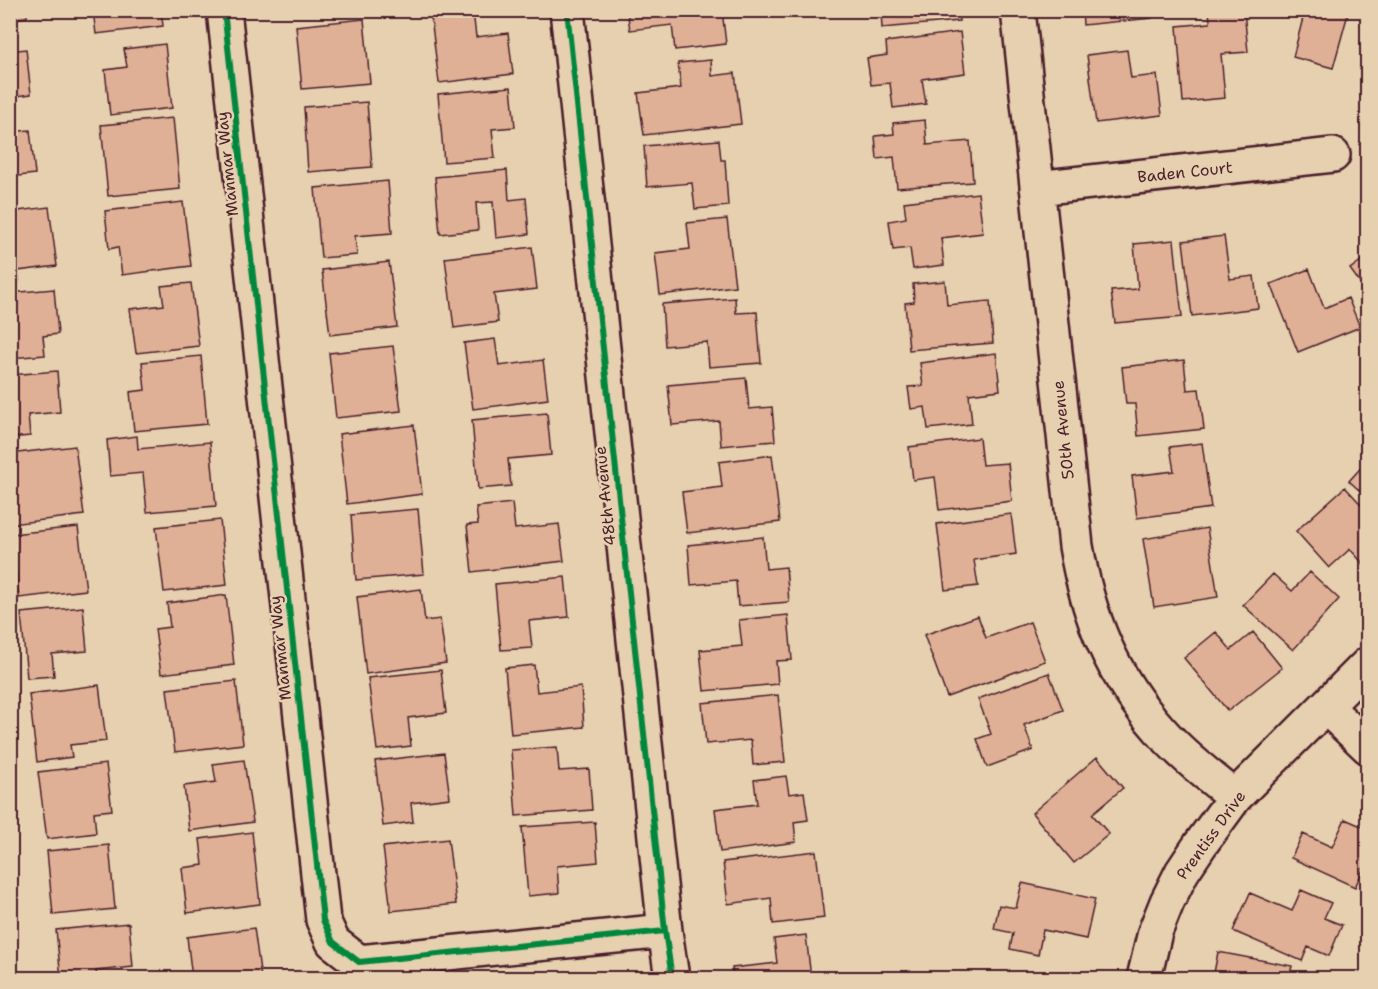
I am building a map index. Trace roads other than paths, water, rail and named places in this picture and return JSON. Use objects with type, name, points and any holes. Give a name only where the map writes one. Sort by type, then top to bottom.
[{"type":"street","name":"Manmar Way","points":[[224,10],[323,920],[333,942],[359,962],[665,931]]},
{"type":"street","name":"48th Avenue","points":[[567,10],[665,931],[672,978]]},
{"type":"street","name":"50th Avenue","points":[[1018,10],[1076,546],[1090,613],[1114,666],[1139,705],[1186,756],[1235,797]]},
{"type":"street","name":"Baden Court","points":[[1037,188],[1333,155]]},
{"type":"street","name":"Prentiss Drive","points":[[1144,978],[1155,932],[1182,872],[1235,797],[1368,664]]},
{"type":"street","points":[[1326,707],[1368,747]]}]
